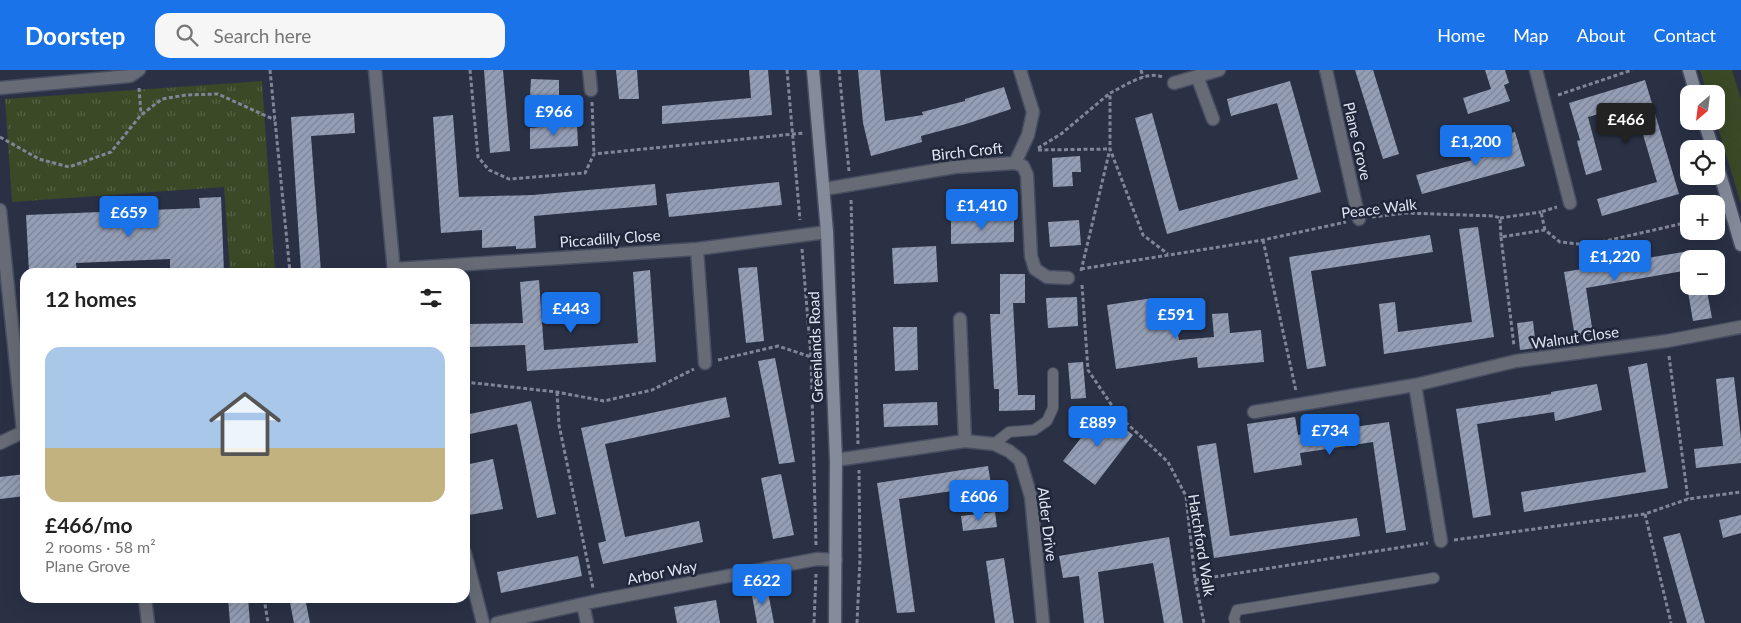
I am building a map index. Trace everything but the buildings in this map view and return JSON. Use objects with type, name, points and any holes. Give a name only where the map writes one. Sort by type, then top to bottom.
[{"type":"street","name":"Piccadilly Close","points":[[375,70],[394,268]]},
{"type":"street","points":[[589,70],[591,90]]},
{"type":"street","name":"Greenlands Road","points":[[813,70],[825,189],[836,460],[834,623]]},
{"type":"street","name":"Birch Croft","points":[[825,189],[955,167],[1015,163],[1028,135],[1034,112],[1020,70]]},
{"type":"street","points":[[1174,83],[1219,70]]},
{"type":"street","name":"Plane Grove","points":[[1326,70],[1359,219]]},
{"type":"street","points":[[1536,70],[1570,203]]},
{"type":"street","points":[[1689,70],[1693,85]]},
{"type":"street","points":[[0,88],[130,76],[139,71]]},
{"type":"street","points":[[1197,76],[1213,119]]},
{"type":"street","points":[[1015,163],[1023,166],[1027,175],[1031,256],[1035,269],[1047,277],[1068,278]]},
{"type":"street","points":[[1723,185],[1741,245]]},
{"type":"street","points":[[0,216],[20,396]]},
{"type":"street","name":"Piccadilly Close","points":[[434,268],[697,248],[827,232]]},
{"type":"street","points":[[697,248],[705,363]]},
{"type":"street","points":[[960,319],[965,441]]},
{"type":"street","name":"Walnut Close","points":[[1254,412],[1415,385],[1516,361],[1666,341],[1741,327]]},
{"type":"street","points":[[1415,385],[1441,541]]},
{"type":"street","points":[[0,443],[20,434]]},
{"type":"street","name":"Alder Drive","points":[[836,460],[965,441],[994,444],[1009,451],[1020,460],[1031,497],[1043,623]]},
{"type":"street","name":"Arbor Way","points":[[497,623],[596,601],[817,559],[836,560]]},
{"type":"street","points":[[470,572],[483,623]]},
{"type":"street","points":[[146,603],[148,623]]},
{"type":"street","points":[[583,604],[587,623]]},
{"type":"lane","points":[[994,444],[1009,432],[1034,430],[1047,421],[1053,408],[1052,373]]},
{"type":"lane","points":[[1235,623],[1234,618],[1237,610],[1434,578]]},
{"type":"path","points":[[270,70],[290,268]]},
{"type":"path","points":[[470,70],[478,157],[489,170],[509,179],[585,173],[594,154],[591,90]]},
{"type":"path","points":[[787,70],[811,357],[817,559],[814,623]]},
{"type":"path","points":[[839,70],[850,184],[860,558],[857,623]]},
{"type":"path","points":[[1141,70],[1143,77]]},
{"type":"path","points":[[1545,100],[1632,70]]},
{"type":"path","points":[[139,71],[141,115]]},
{"type":"path","points":[[1110,148],[1036,150],[1061,134],[1110,93],[1143,77],[1158,75],[1174,83]]},
{"type":"path","points":[[1110,93],[1110,148],[1143,235],[1169,255]]},
{"type":"path","points":[[0,137],[39,159],[70,167],[111,152],[141,115],[162,99],[186,95],[218,94],[275,120]]},
{"type":"path","points":[[594,154],[819,131]]},
{"type":"path","name":"Hatchford Walk","points":[[1110,148],[1081,270],[1088,370],[1119,416],[1168,462],[1186,496],[1195,580],[1204,623]]},
{"type":"path","name":"Peace Walk","points":[[1081,270],[1263,240],[1359,219],[1406,213],[1494,216],[1500,218],[1541,212],[1570,203]]},
{"type":"path","points":[[1541,212],[1545,230],[1560,242],[1588,245],[1680,224]]},
{"type":"path","points":[[1500,218],[1516,361]]},
{"type":"path","points":[[1501,236],[1545,230]]},
{"type":"path","points":[[1263,240],[1298,404]]},
{"type":"path","points":[[1666,341],[1688,499]]},
{"type":"path","points":[[470,383],[557,392],[604,402],[652,390],[705,363],[778,346],[811,357]]},
{"type":"path","points":[[557,392],[559,425],[596,601]]},
{"type":"path","points":[[1195,580],[1441,541],[1645,514],[1688,499],[1741,492]]},
{"type":"path","points":[[1645,514],[1671,623]]},
{"type":"path","points":[[265,603],[268,623]]},
{"type":"green space","points":[[1700,70],[1732,70],[1741,99],[1741,204],[1725,151],[1725,140],[1722,140],[1719,130],[1725,130],[1725,85],[1704,85]]},
{"type":"green space","points":[[262,81],[275,268],[230,268],[224,187],[12,202],[5,99]]}]
